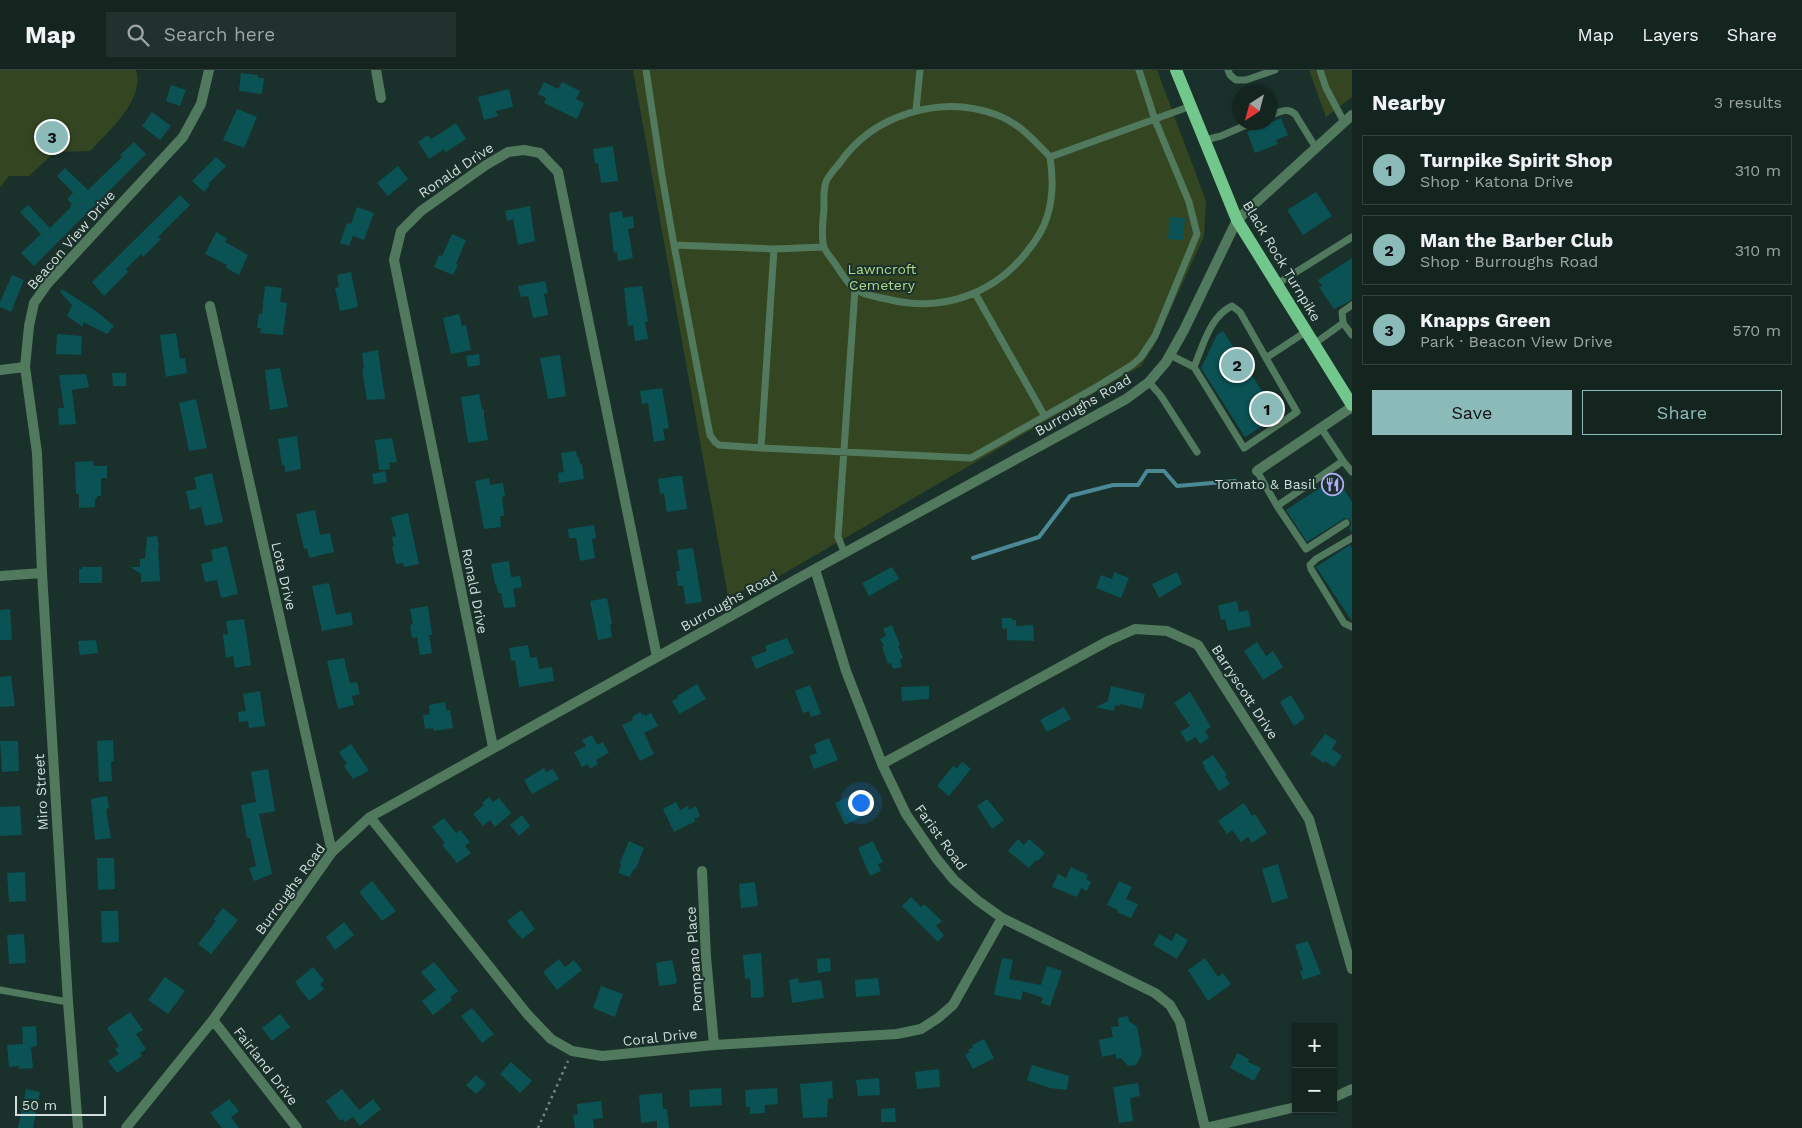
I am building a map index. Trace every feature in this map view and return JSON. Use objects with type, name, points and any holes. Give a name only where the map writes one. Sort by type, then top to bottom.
[{"type":"main road","name":"Black Rock Turnpike","points":[[1176,70],[1237,220],[1352,406]]},
{"type":"street","name":"Beacon View Drive","points":[[37,453],[25,367],[29,326],[34,303],[48,283],[183,137],[201,104],[209,70]]},
{"type":"street","points":[[376,70],[381,98]]},
{"type":"street","name":"Burroughs Road","points":[[126,1128],[213,1020],[332,852],[370,817],[493,747],[1126,399],[1149,382],[1170,355],[1237,220],[1352,115]]},
{"type":"street","name":"Ronald Drive","points":[[493,747],[394,260],[401,230],[421,211],[486,165],[508,152],[524,150],[540,153],[558,172],[657,657]]},
{"type":"street","name":"Lota Drive","points":[[210,306],[332,852]]},
{"type":"street","points":[[0,370],[25,367]]},
{"type":"street","points":[[1257,471],[1352,406]]},
{"type":"street","name":"Miro Street","points":[[37,453],[42,572],[68,1002],[78,1128]]},
{"type":"street","name":"Farist Road","points":[[815,569],[846,671],[882,764],[906,814],[936,858],[954,880],[1002,918],[1155,993],[1170,1005],[1180,1022],[1205,1128]]},
{"type":"street","points":[[0,576],[42,572]]},
{"type":"street","name":"Barryscott Drive","points":[[882,764],[1108,641],[1135,629],[1167,631],[1198,645],[1309,819],[1352,968]]},
{"type":"street","name":"Coral Drive","points":[[370,817],[528,1015],[551,1038],[572,1051],[602,1056],[714,1045],[897,1034],[921,1029],[938,1018],[952,1005],[1002,918]]},
{"type":"street","name":"Pompano Place","points":[[702,871],[706,957],[714,1045]]},
{"type":"street","name":"Fairland Drive","points":[[213,1020],[297,1128]]},
{"type":"street","points":[[1337,1096],[1352,1089]]},
{"type":"street","points":[[1205,1128],[1292,1108]]},
{"type":"lane","points":[[646,70],[674,245],[710,435],[715,442],[720,445],[762,448],[971,458],[1132,366],[1141,357],[1155,336],[1197,234],[1189,202],[1155,120],[1139,70]]},
{"type":"lane","points":[[916,110],[920,70]]},
{"type":"lane","points":[[1228,70],[1230,75],[1236,80],[1246,80],[1275,70]]},
{"type":"lane","points":[[1320,70],[1326,88],[1344,122]]},
{"type":"lane","points":[[1050,157],[1190,106]]},
{"type":"lane","points":[[941,107],[966,108],[998,115],[1020,128],[1050,157],[1052,175],[1048,217],[1040,235],[1016,265],[990,286],[975,293],[942,303],[912,304],[855,289],[824,246],[823,221],[826,182],[845,154],[868,134],[894,118],[916,110],[941,107]]},
{"type":"lane","points":[[1277,113],[1292,111],[1296,114],[1316,148]]},
{"type":"lane","points":[[1204,140],[1235,130]]},
{"type":"lane","points":[[1277,284],[1352,237]]},
{"type":"lane","points":[[674,245],[774,249],[824,246]]},
{"type":"lane","points":[[762,448],[774,249]]},
{"type":"lane","points":[[845,554],[838,537],[855,289]]},
{"type":"lane","points":[[975,293],[1044,416]]},
{"type":"lane","points":[[1352,305],[1342,312],[1343,323],[1352,335]]},
{"type":"lane","points":[[1170,355],[1194,367],[1244,448],[1297,412],[1240,312],[1232,306],[1224,309],[1215,318],[1194,367]]},
{"type":"lane","points":[[1314,344],[1343,323]]},
{"type":"lane","points":[[1266,358],[1306,331]]},
{"type":"lane","points":[[1149,382],[1161,396],[1197,452]]},
{"type":"lane","points":[[1321,428],[1352,472]]},
{"type":"lane","points":[[1277,506],[1343,461]]},
{"type":"lane","points":[[1257,471],[1277,506],[1306,549],[1346,523]]},
{"type":"lane","points":[[1352,538],[1316,559],[1310,565],[1311,570],[1344,623],[1352,628]]},
{"type":"lane","points":[[0,990],[68,1002]]},
{"type":"path","points":[[538,1128],[572,1051]]},
{"type":"green space","points":[[0,70],[136,70],[137,81],[135,93],[123,115],[90,151],[55,152],[29,176],[9,176],[0,187]]},
{"type":"green space","name":"Lawncroft Cemetery","points":[[633,70],[1157,70],[1206,201],[1204,236],[1155,344],[1141,366],[776,578],[728,596]]},
{"type":"green space","points":[[1309,70],[1352,70],[1352,97],[1326,117]]},
{"type":"building","points":[[241,73],[258,75],[258,78],[264,78],[262,94],[239,91]]},
{"type":"building","points":[[544,82],[558,89],[562,82],[580,91],[576,99],[584,103],[577,119],[544,103],[546,98],[538,94]]},
{"type":"building","points":[[171,85],[186,90],[180,106],[166,101]]},
{"type":"building","points":[[509,89],[513,107],[496,111],[498,116],[484,120],[478,97]]},
{"type":"building","points":[[237,109],[257,117],[244,148],[223,140]]},
{"type":"building","points":[[152,112],[171,126],[160,140],[142,126]]},
{"type":"building","points":[[1281,118],[1288,135],[1276,140],[1278,144],[1255,153],[1247,132],[1252,130],[1277,130],[1277,120]]},
{"type":"building","points":[[456,123],[466,139],[446,152],[444,149],[429,159],[418,142],[428,135],[431,139]]},
{"type":"building","points":[[134,142],[146,154],[34,266],[21,253],[41,234],[20,212],[28,205],[50,228],[72,204],[67,199],[73,193],[57,176],[65,168],[88,190],[122,157],[120,155]]},
{"type":"building","points":[[613,146],[618,181],[601,183],[598,163],[595,164],[593,149]]},
{"type":"building","points":[[216,157],[226,166],[208,184],[210,185],[204,192],[192,181]]},
{"type":"building","points":[[398,166],[408,179],[388,196],[377,183]]},
{"type":"building","points":[[1316,192],[1332,216],[1303,235],[1287,210]]},
{"type":"building","points":[[180,195],[190,205],[158,237],[161,239],[143,257],[141,254],[126,269],[128,272],[104,296],[92,282]]},
{"type":"building","points":[[530,206],[535,241],[518,245],[513,219],[507,221],[505,211]]},
{"type":"building","points":[[357,207],[374,213],[364,240],[353,236],[349,246],[340,243],[347,223],[351,224]]},
{"type":"building","points":[[622,211],[623,218],[633,216],[634,228],[628,229],[633,258],[618,261],[617,252],[614,253],[609,213]]},
{"type":"building","points":[[1170,217],[1185,218],[1183,240],[1168,239]]},
{"type":"building","points":[[216,232],[227,238],[225,242],[248,255],[239,275],[226,268],[227,265],[205,254]]},
{"type":"building","points":[[452,234],[466,240],[453,275],[434,267],[439,255],[442,256]]},
{"type":"building","points":[[1352,258],[1352,300],[1334,309],[1319,287],[1322,286],[1318,280]]},
{"type":"building","points":[[351,272],[358,307],[340,311],[335,288],[339,287],[337,275]]},
{"type":"building","points":[[12,275],[24,280],[11,312],[0,307],[0,302]]},
{"type":"building","points":[[545,281],[548,293],[544,294],[548,315],[533,318],[528,296],[521,297],[518,286]]},
{"type":"building","points":[[265,286],[282,288],[280,302],[287,303],[283,335],[260,333],[261,328],[257,328],[259,314],[262,314]]},
{"type":"building","points":[[642,286],[648,322],[645,322],[648,339],[635,341],[633,325],[628,326],[624,288]]},
{"type":"building","points":[[62,289],[96,311],[114,326],[107,334],[83,322],[83,327],[67,316],[72,305],[60,292]]},
{"type":"building","points":[[459,314],[462,326],[466,325],[471,350],[451,354],[443,318]]},
{"type":"building","points":[[1223,331],[1278,416],[1245,437],[1201,368],[1217,335]]},
{"type":"building","points":[[176,333],[180,359],[185,358],[187,373],[166,377],[160,335]]},
{"type":"building","points":[[57,334],[82,336],[81,355],[56,354]]},
{"type":"building","points":[[378,350],[385,399],[367,400],[362,369],[364,368],[362,353]]},
{"type":"building","points":[[479,354],[480,365],[468,367],[466,356]]},
{"type":"building","points":[[560,355],[566,396],[548,399],[540,358]]},
{"type":"building","points":[[280,368],[288,407],[270,410],[265,370]]},
{"type":"building","points":[[112,373],[126,373],[126,386],[113,386]]},
{"type":"building","points":[[86,374],[89,387],[72,390],[76,424],[59,425],[58,408],[64,408],[59,375]]},
{"type":"building","points":[[662,388],[669,428],[663,429],[665,440],[654,442],[648,403],[642,404],[640,391]]},
{"type":"building","points":[[479,394],[482,409],[484,409],[488,440],[468,443],[461,397]]},
{"type":"building","points":[[196,399],[207,448],[189,451],[179,403]]},
{"type":"building","points":[[297,436],[301,469],[285,472],[278,439]]},
{"type":"building","points":[[392,438],[397,462],[389,463],[390,469],[379,470],[375,440]]},
{"type":"building","points":[[576,451],[577,457],[579,457],[582,464],[584,479],[559,483],[558,473],[564,472],[561,453]]},
{"type":"building","points":[[93,461],[94,466],[107,466],[107,478],[101,478],[101,496],[97,496],[95,499],[95,507],[79,508],[79,494],[76,494],[75,462]]},
{"type":"building","points":[[385,471],[387,482],[374,484],[372,474]]},
{"type":"building","points":[[212,473],[223,522],[205,526],[201,507],[190,510],[186,491],[197,489],[194,477]]},
{"type":"building","points":[[682,476],[687,509],[667,512],[664,493],[660,494],[658,479]]},
{"type":"building","points":[[1336,477],[1352,502],[1352,533],[1349,528],[1351,521],[1345,518],[1307,542],[1286,510]]},
{"type":"building","points":[[489,478],[490,485],[503,483],[505,496],[502,497],[504,516],[500,516],[501,527],[484,529],[475,481]]},
{"type":"building","points":[[315,510],[320,535],[330,533],[334,552],[309,558],[307,548],[304,549],[296,514]]},
{"type":"building","points":[[408,513],[419,564],[404,567],[403,563],[396,564],[392,537],[396,536],[391,517]]},
{"type":"building","points":[[594,525],[596,538],[592,539],[595,558],[580,561],[576,538],[569,538],[568,529]]},
{"type":"building","points":[[157,536],[160,581],[141,582],[141,574],[130,567],[140,567],[140,559],[145,558],[147,537]]},
{"type":"building","points":[[1350,545],[1352,548],[1352,621],[1316,567]]},
{"type":"building","points":[[227,546],[238,594],[221,598],[217,580],[205,582],[201,564],[213,561],[211,550]]},
{"type":"building","points":[[693,548],[702,602],[686,604],[683,586],[678,586],[676,571],[680,571],[677,550]]},
{"type":"building","points":[[509,561],[511,577],[520,576],[522,587],[513,589],[516,607],[504,608],[501,593],[498,593],[495,584],[491,564]]},
{"type":"building","points":[[82,567],[102,567],[102,583],[79,583],[79,569],[82,569]]},
{"type":"building","points":[[892,567],[899,579],[869,596],[862,583]]},
{"type":"building","points":[[1114,572],[1129,578],[1121,598],[1096,588],[1101,575],[1112,579]]},
{"type":"building","points":[[1177,572],[1182,584],[1159,598],[1152,584]]},
{"type":"building","points":[[329,583],[336,615],[351,612],[353,625],[322,631],[312,586]]},
{"type":"building","points":[[607,598],[612,624],[610,625],[612,637],[598,640],[590,601]]},
{"type":"building","points":[[1237,601],[1239,612],[1248,610],[1251,626],[1228,631],[1225,619],[1221,620],[1218,605]]},
{"type":"building","points":[[428,606],[432,635],[429,635],[432,653],[420,655],[417,637],[412,638],[410,625],[413,624],[410,609]]},
{"type":"building","points":[[10,609],[12,640],[0,640],[0,610]]},
{"type":"building","points":[[1002,618],[1016,620],[1016,626],[1033,625],[1034,641],[1007,640],[1007,628],[1002,629]]},
{"type":"building","points":[[244,619],[251,665],[235,668],[233,656],[226,658],[223,635],[228,634],[226,621]]},
{"type":"building","points":[[892,625],[903,658],[900,660],[902,667],[893,669],[891,663],[888,664],[882,647],[884,646],[880,639],[886,636],[883,629]]},
{"type":"building","points":[[787,638],[794,653],[756,669],[751,657],[767,651],[765,646]]},
{"type":"building","points":[[96,640],[98,653],[80,655],[78,641]]},
{"type":"building","points":[[1257,642],[1266,656],[1273,651],[1283,667],[1263,680],[1244,651]]},
{"type":"building","points":[[528,645],[530,658],[537,657],[539,669],[552,667],[554,681],[519,687],[515,660],[511,661],[509,648]]},
{"type":"building","points":[[344,658],[350,683],[357,682],[360,694],[352,696],[354,705],[338,709],[327,661]]},
{"type":"building","points":[[11,676],[15,706],[0,707],[0,677]]},
{"type":"building","points":[[697,684],[706,699],[679,714],[672,701]]},
{"type":"building","points":[[810,685],[821,714],[811,717],[809,711],[803,713],[795,691]]},
{"type":"building","points":[[929,686],[929,699],[902,701],[901,687]]},
{"type":"building","points":[[1111,686],[1145,694],[1142,709],[1120,704],[1120,706],[1115,705],[1114,711],[1096,707],[1108,701]]},
{"type":"building","points":[[260,691],[265,726],[249,728],[248,721],[239,722],[238,712],[246,711],[243,694]]},
{"type":"building","points":[[1190,692],[1211,727],[1205,731],[1209,738],[1200,744],[1196,737],[1187,742],[1180,732],[1190,726],[1174,703]]},
{"type":"building","points":[[1291,695],[1305,718],[1294,726],[1280,702]]},
{"type":"building","points":[[445,702],[447,711],[450,710],[453,728],[434,731],[433,728],[425,729],[423,715],[430,714],[429,705]]},
{"type":"building","points":[[1064,707],[1071,719],[1047,732],[1040,720]]},
{"type":"building","points":[[640,712],[645,716],[651,713],[658,726],[644,733],[654,754],[640,761],[622,725],[633,720],[632,717]]},
{"type":"building","points":[[1325,734],[1337,741],[1332,749],[1342,756],[1334,767],[1310,754]]},
{"type":"building","points":[[592,735],[597,745],[603,742],[609,753],[596,760],[598,764],[590,769],[588,764],[582,767],[574,752],[586,746],[582,740]]},
{"type":"building","points":[[829,738],[838,760],[814,769],[809,756],[817,753],[814,744]]},
{"type":"building","points":[[113,740],[114,761],[111,762],[112,781],[99,782],[97,741]]},
{"type":"building","points":[[0,741],[18,741],[19,771],[2,772]]},
{"type":"building","points":[[351,744],[369,771],[353,779],[344,766],[347,764],[339,752]]},
{"type":"building","points":[[1213,755],[1227,775],[1225,776],[1230,784],[1219,791],[1202,762]]},
{"type":"building","points":[[962,762],[971,769],[949,796],[937,786],[953,766],[957,768]]},
{"type":"building","points":[[544,768],[546,772],[553,769],[559,779],[532,794],[524,780]]},
{"type":"building","points":[[268,769],[275,811],[259,814],[272,874],[254,881],[249,868],[256,866],[250,838],[247,838],[241,805],[256,802],[251,772]]},
{"type":"building","points":[[107,796],[109,808],[106,809],[111,838],[95,840],[91,799]]},
{"type":"building","points":[[850,796],[861,817],[845,825],[835,803]]},
{"type":"building","points":[[489,797],[493,802],[499,798],[511,813],[495,827],[490,820],[483,826],[473,814],[484,805],[482,803]]},
{"type":"building","points":[[987,799],[1004,820],[992,829],[977,806]]},
{"type":"building","points":[[676,802],[680,810],[688,806],[689,810],[696,806],[700,816],[694,819],[696,821],[674,832],[663,809]]},
{"type":"building","points":[[1244,803],[1252,816],[1255,814],[1267,833],[1252,843],[1248,837],[1241,842],[1232,830],[1227,834],[1218,821]]},
{"type":"building","points":[[20,806],[22,835],[0,836],[0,807]]},
{"type":"building","points":[[522,815],[530,826],[519,836],[510,825]]},
{"type":"building","points":[[444,818],[456,833],[460,830],[470,842],[465,846],[471,853],[457,863],[442,845],[445,843],[432,827]]},
{"type":"building","points":[[1018,839],[1024,845],[1029,839],[1045,853],[1029,868],[1008,851]]},
{"type":"building","points":[[629,841],[644,848],[630,877],[618,873]]},
{"type":"building","points":[[873,841],[883,862],[878,864],[881,871],[870,876],[858,848]]},
{"type":"building","points":[[97,858],[114,858],[115,889],[98,890]]},
{"type":"building","points":[[1278,864],[1288,898],[1272,903],[1262,869]]},
{"type":"building","points":[[1071,867],[1088,875],[1086,879],[1091,882],[1087,891],[1081,888],[1077,897],[1052,887],[1058,874],[1066,878]]},
{"type":"building","points":[[25,872],[26,901],[9,902],[7,873]]},
{"type":"building","points":[[372,881],[396,911],[382,921],[359,892]]},
{"type":"building","points":[[1119,881],[1132,887],[1126,899],[1138,904],[1131,918],[1107,905]]},
{"type":"building","points":[[755,882],[758,906],[741,908],[739,884]]},
{"type":"building","points":[[911,897],[921,907],[924,904],[942,921],[936,926],[944,935],[938,942],[902,906]]},
{"type":"building","points":[[223,908],[238,920],[211,954],[198,944],[216,921],[214,919]]},
{"type":"building","points":[[521,910],[535,929],[522,939],[507,921]]},
{"type":"building","points":[[101,911],[118,911],[119,942],[102,943]]},
{"type":"building","points":[[344,922],[354,935],[335,950],[326,937]]},
{"type":"building","points":[[1176,933],[1188,940],[1177,959],[1153,945],[1159,934],[1172,941]]},
{"type":"building","points":[[24,934],[26,963],[9,964],[7,935]]},
{"type":"building","points":[[1308,941],[1321,974],[1303,980],[1300,971],[1303,970],[1295,945]]},
{"type":"building","points":[[761,953],[764,997],[751,998],[750,978],[745,979],[743,955]]},
{"type":"building","points":[[830,958],[831,971],[818,973],[817,959]]},
{"type":"building","points":[[1002,958],[1013,960],[1009,979],[1041,985],[1047,966],[1062,971],[1050,1006],[1041,1003],[1043,998],[1023,991],[1021,1000],[994,995]]},
{"type":"building","points":[[1205,958],[1218,977],[1223,973],[1231,984],[1208,1001],[1188,970]]},
{"type":"building","points":[[559,959],[565,967],[574,960],[582,970],[557,990],[543,972]]},
{"type":"building","points":[[672,960],[677,981],[675,984],[659,986],[656,963]]},
{"type":"building","points":[[434,962],[458,991],[450,997],[452,1000],[433,1015],[422,1001],[436,990],[421,972]]},
{"type":"building","points":[[313,967],[324,980],[320,984],[324,989],[309,1001],[295,982]]},
{"type":"building","points":[[165,977],[185,991],[168,1014],[148,1000]]},
{"type":"building","points":[[798,978],[799,983],[821,980],[824,998],[792,1003],[789,980]]},
{"type":"building","points":[[878,978],[880,995],[856,997],[855,980]]},
{"type":"building","points":[[601,986],[623,994],[615,1017],[593,1008]]},
{"type":"building","points":[[472,1008],[494,1034],[482,1043],[461,1016]]},
{"type":"building","points":[[130,1012],[143,1030],[136,1034],[146,1049],[140,1053],[142,1056],[117,1073],[108,1061],[119,1054],[115,1049],[119,1046],[107,1028]]},
{"type":"building","points":[[280,1014],[290,1027],[272,1041],[262,1028]]},
{"type":"building","points":[[1128,1016],[1129,1021],[1137,1027],[1142,1054],[1136,1065],[1128,1066],[1121,1058],[1116,1059],[1116,1054],[1102,1057],[1099,1040],[1113,1037],[1111,1027],[1119,1026],[1118,1018]]},
{"type":"building","points":[[36,1026],[37,1046],[31,1047],[33,1068],[19,1069],[19,1066],[9,1067],[7,1045],[23,1044],[22,1027]]},
{"type":"building","points":[[984,1039],[994,1058],[973,1069],[965,1055],[970,1052],[968,1050],[973,1047],[972,1045]]},
{"type":"building","points":[[1237,1053],[1249,1059],[1248,1062],[1261,1068],[1254,1081],[1230,1068]]},
{"type":"building","points":[[511,1062],[532,1081],[520,1093],[500,1074]]},
{"type":"building","points":[[1032,1065],[1069,1076],[1067,1090],[1050,1088],[1027,1080]]},
{"type":"building","points":[[939,1069],[940,1087],[917,1089],[915,1072]]},
{"type":"building","points":[[476,1075],[486,1084],[476,1094],[466,1085]]},
{"type":"building","points":[[879,1078],[880,1095],[858,1096],[856,1080]]},
{"type":"building","points":[[832,1081],[833,1098],[828,1099],[827,1117],[803,1118],[800,1084]]},
{"type":"building","points":[[1138,1083],[1140,1096],[1130,1098],[1133,1121],[1119,1123],[1113,1087]]},
{"type":"building","points":[[721,1088],[722,1105],[690,1107],[689,1090]]},
{"type":"building","points":[[777,1088],[778,1104],[765,1105],[765,1113],[750,1114],[750,1107],[746,1107],[745,1090]]},
{"type":"building","points":[[26,1089],[40,1092],[33,1128],[18,1128]]},
{"type":"building","points":[[342,1089],[359,1110],[373,1099],[381,1109],[360,1126],[353,1117],[345,1122],[343,1119],[340,1121],[326,1101]]},
{"type":"building","points":[[662,1093],[663,1109],[667,1109],[669,1128],[657,1128],[657,1121],[641,1123],[639,1095]]},
{"type":"building","points":[[229,1099],[239,1111],[231,1117],[239,1128],[222,1128],[210,1113]]},
{"type":"building","points":[[601,1101],[603,1118],[593,1119],[594,1128],[575,1128],[573,1115],[578,1114],[577,1104]]},
{"type":"building","points":[[895,1108],[896,1122],[881,1122],[881,1109]]},
{"type":"waterway","points":[[973,558],[1039,537],[1070,496],[1113,485],[1138,485],[1147,471],[1164,471],[1177,486],[1235,481]]},
{"type":"place","name":"Knapps Green","points":[[52,137]]},
{"type":"place","name":"Man the Barber Club","points":[[1237,365]]},
{"type":"place","name":"Turnpike Spirit Shop","points":[[1267,409]]},
{"type":"place","name":"Tomato & Basil","points":[[1332,484]]}]
